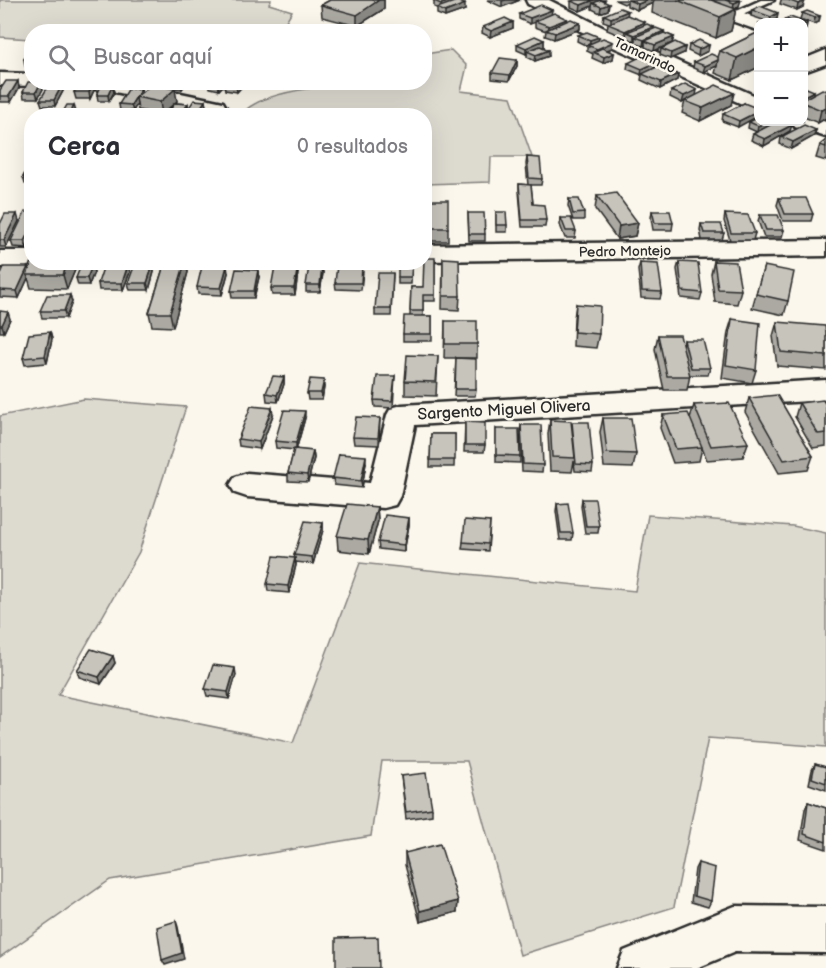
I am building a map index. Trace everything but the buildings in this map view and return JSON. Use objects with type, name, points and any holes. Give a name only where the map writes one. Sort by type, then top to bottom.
[{"type":"street","name":"Tamarindo","points":[[535,0],[609,38],[754,103]]},
{"type":"street","points":[[692,0],[754,22]]},
{"type":"street","points":[[808,42],[826,49]]},
{"type":"street","points":[[808,64],[826,56]]},
{"type":"street","points":[[0,79],[24,80]]},
{"type":"street","points":[[735,96],[754,87]]},
{"type":"street","points":[[134,90],[216,108]]},
{"type":"street","points":[[808,124],[826,130]]},
{"type":"street","name":"Pedro Montejo","points":[[432,254],[826,248]]},
{"type":"street","points":[[0,259],[24,259]]},
{"type":"street","name":"Sargento Miguel Olivera","points":[[247,485],[383,496],[402,415],[826,390]]},
{"type":"street","points":[[641,968],[735,929],[826,930]]},
{"type":"lane","points":[[733,15],[769,0]]},
{"type":"shaded area","points":[[0,0],[271,0],[269,4],[292,11],[284,24],[24,24],[24,39],[0,37]]},
{"type":"shaded area","points":[[451,50],[467,66],[461,91],[511,97],[532,157],[491,157],[490,182],[432,184],[432,108],[249,108],[274,96],[299,90],[432,90],[432,53]]},
{"type":"shaded area","points":[[84,399],[186,407],[139,552],[58,695],[293,743],[360,563],[635,591],[648,515],[793,526],[826,533],[826,747],[708,738],[674,907],[520,955],[467,761],[382,761],[371,836],[110,880],[0,957],[0,416]]}]
